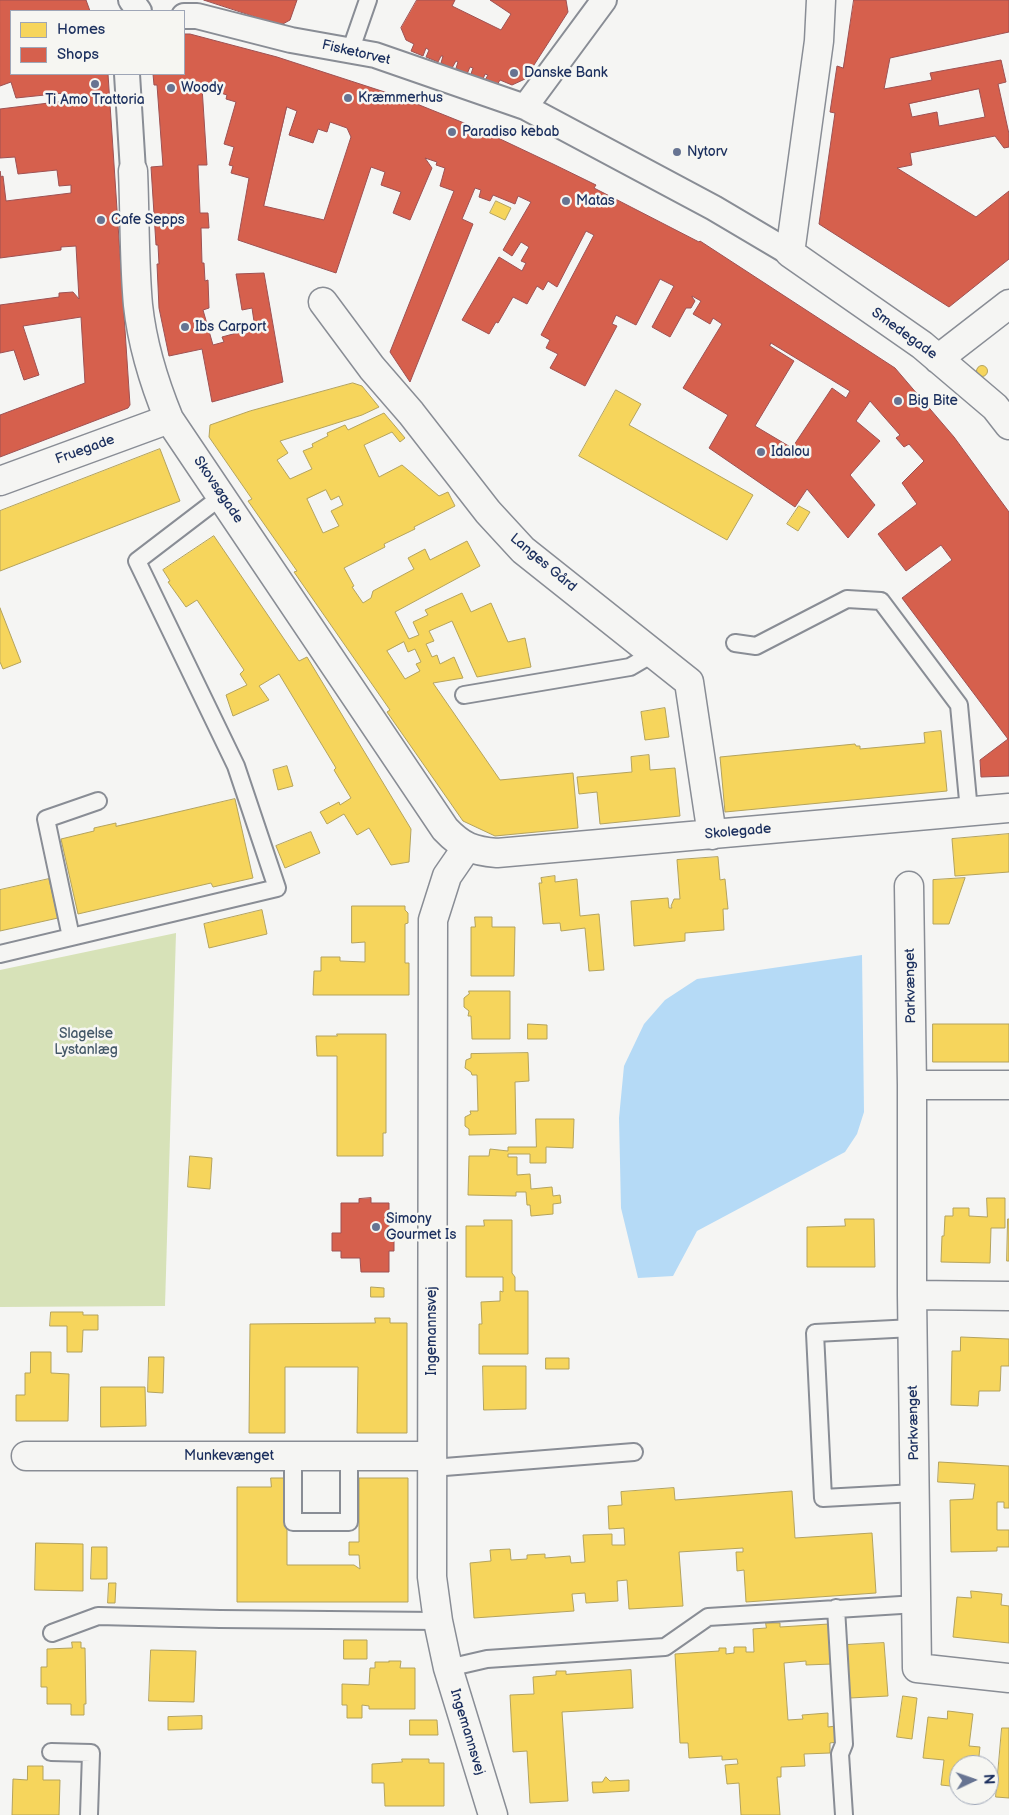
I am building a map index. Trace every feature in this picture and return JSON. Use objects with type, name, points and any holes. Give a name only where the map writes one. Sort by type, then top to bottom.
[{"type":"street","points":[[604,0],[524,107],[714,208],[790,253],[819,41],[822,0]]},
{"type":"street","name":"Fisketorvet","points":[[185,16],[197,16],[292,40],[351,49],[375,55],[524,107]]},
{"type":"street","name":"Skovsøgade","points":[[127,75],[138,306],[149,360],[169,419],[445,829],[467,847]]},
{"type":"street","name":"Smedegade","points":[[790,253],[922,345],[995,407],[1009,425]]},
{"type":"street","name":"Langes Gård","points":[[323,302],[372,368],[411,413],[488,512],[523,550],[689,682],[712,835]]},
{"type":"street","points":[[938,359],[1009,304]]},
{"type":"street","name":"Fruegade","points":[[0,481],[169,419]]},
{"type":"street","name":"Skolegade","points":[[467,847],[482,852],[497,853],[1009,808]]},
{"type":"street","name":"Ingemannsvej","points":[[467,847],[447,876],[433,920],[432,1576],[438,1622],[448,1668],[493,1815]]},
{"type":"street","name":"Parkvænget","points":[[909,886],[917,1668],[1009,1678]]},
{"type":"street","points":[[912,1085],[1009,1085]]},
{"type":"street","points":[[912,1295],[1009,1296]]},
{"type":"street","name":"Munkevænget","points":[[26,1456],[349,1456],[432,1462]]},
{"type":"lane","points":[[351,49],[368,0]]},
{"type":"lane","points":[[0,954],[276,888],[236,766],[137,561],[222,496]]},
{"type":"lane","points":[[735,643],[756,646],[847,599],[881,602],[959,705],[969,811]]},
{"type":"lane","points":[[464,695],[630,667],[654,653]]},
{"type":"lane","points":[[71,937],[46,819],[98,802]]},
{"type":"lane","points":[[913,1328],[815,1333],[823,1498],[915,1493]]},
{"type":"lane","points":[[432,1462],[634,1452]]},
{"type":"lane","points":[[293,1456],[293,1522],[349,1522],[349,1456]]},
{"type":"lane","points":[[448,1668],[487,1659],[665,1646],[708,1617],[916,1604]]},
{"type":"lane","points":[[836,1608],[844,1744],[840,1754],[844,1815]]},
{"type":"lane","points":[[52,1633],[98,1616],[438,1622]]},
{"type":"lane","points":[[51,1752],[91,1753],[89,1815]]},
{"type":"green space","name":"Slagelse Lystanlæg","points":[[176,933],[165,1306],[0,1307],[0,970]]},
{"type":"water","points":[[862,955],[864,1112],[857,1134],[845,1152],[697,1231],[673,1276],[638,1278],[621,1208],[619,1118],[624,1066],[644,1024],[665,1000],[697,979]]},
{"type":"building: Homes","points":[[496,201],[511,208],[505,220],[490,213]]},
{"type":"building: Homes","points":[[980,366],[984,366],[987,371],[986,375],[980,376],[977,373],[977,369]]},
{"type":"building: Homes","points":[[353,383],[362,386],[379,407],[362,415],[280,441],[288,453],[277,460],[290,479],[312,469],[303,451],[313,447],[312,444],[328,436],[327,433],[345,425],[348,430],[384,413],[405,438],[400,442],[392,432],[364,445],[379,477],[402,465],[439,496],[448,492],[455,506],[384,544],[385,547],[344,568],[354,586],[352,587],[363,603],[371,598],[373,591],[414,569],[408,558],[425,549],[430,560],[467,541],[480,566],[395,612],[409,639],[419,635],[413,622],[428,615],[425,610],[462,593],[471,612],[491,603],[508,642],[525,638],[531,667],[477,677],[452,621],[429,631],[434,641],[426,644],[432,657],[437,655],[440,664],[454,657],[463,678],[433,683],[500,780],[573,773],[578,828],[495,836],[463,821],[387,712],[390,710],[294,572],[297,571],[248,501],[252,499],[209,437],[210,425],[250,411]],"holes":[[[326,490],[331,500],[339,496],[343,505],[331,511],[339,526],[323,533],[307,499]],[[404,642],[408,652],[415,649],[421,662],[416,664],[420,671],[405,679],[387,651]]]},
{"type":"building: Homes","points":[[616,390],[641,404],[629,425],[753,495],[727,540],[579,456]]},
{"type":"building: Homes","points":[[160,449],[180,501],[0,571],[0,511]]},
{"type":"building: Homes","points":[[799,506],[810,512],[798,531],[787,524]]},
{"type":"building: Homes","points":[[214,536],[299,661],[307,657],[411,829],[409,862],[391,865],[369,828],[357,835],[344,814],[327,824],[320,812],[339,802],[340,805],[351,798],[334,770],[336,768],[279,674],[259,686],[269,700],[233,716],[226,695],[247,685],[240,674],[244,670],[197,600],[186,607],[168,582],[170,581],[163,570]]},
{"type":"building: Homes","points":[[0,608],[21,662],[3,669],[0,662]]},
{"type":"building: Homes","points":[[665,708],[669,737],[645,740],[641,712]]},
{"type":"building: Homes","points":[[941,731],[947,791],[725,812],[720,757],[855,744],[860,746],[860,749],[925,743],[924,733]]},
{"type":"building: Homes","points":[[649,755],[650,770],[675,768],[680,816],[600,824],[597,792],[579,794],[577,777],[632,772],[631,757]]},
{"type":"building: Homes","points":[[287,766],[293,786],[278,790],[273,770]]},
{"type":"building: Homes","points":[[235,799],[253,878],[213,887],[211,883],[78,914],[61,839],[94,831],[94,828],[116,823],[116,826]]},
{"type":"building: Homes","points":[[311,832],[320,853],[285,868],[276,846]]},
{"type":"building: Homes","points":[[1009,834],[1009,872],[955,876],[952,839]]},
{"type":"building: Homes","points":[[718,857],[720,880],[725,879],[728,909],[723,909],[724,930],[685,933],[685,941],[634,946],[631,901],[668,898],[669,908],[672,908],[674,899],[680,899],[677,860]]},
{"type":"building: Homes","points":[[555,876],[555,882],[577,879],[580,916],[599,914],[604,970],[589,971],[585,928],[561,931],[560,923],[543,924],[539,883],[542,883],[541,878]]},
{"type":"building: Homes","points":[[965,878],[949,924],[933,924],[933,880]]},
{"type":"building: Homes","points":[[49,879],[58,918],[0,931],[0,890]]},
{"type":"building: Homes","points":[[352,906],[405,906],[405,910],[408,913],[408,923],[405,924],[405,963],[409,963],[409,995],[313,995],[314,971],[321,971],[321,957],[340,957],[340,961],[365,962],[365,942],[352,943]]},
{"type":"building: Homes","points":[[262,910],[267,934],[209,948],[204,924]]},
{"type":"building: Homes","points":[[475,917],[492,917],[492,927],[515,927],[514,976],[471,976],[471,927],[475,927]]},
{"type":"building: Homes","points":[[469,991],[510,991],[510,1039],[472,1039],[471,1016],[468,1016],[469,1011],[464,1007],[464,998],[469,994]]},
{"type":"building: Homes","points":[[528,1024],[547,1025],[547,1039],[528,1039]]},
{"type":"building: Homes","points":[[933,1024],[1009,1024],[1009,1062],[933,1062]]},
{"type":"building: Homes","points":[[337,1034],[386,1034],[386,1133],[383,1133],[383,1156],[337,1156],[337,1056],[317,1056],[316,1036],[337,1036]]},
{"type":"building: Homes","points":[[528,1053],[529,1081],[515,1082],[516,1134],[469,1135],[469,1129],[465,1126],[465,1117],[471,1114],[470,1111],[478,1111],[477,1075],[472,1075],[465,1068],[466,1060],[471,1058],[471,1054]]},
{"type":"building: Homes","points":[[536,1119],[574,1119],[573,1148],[546,1147],[546,1163],[530,1163],[530,1154],[508,1154],[508,1157],[517,1157],[517,1175],[530,1174],[531,1189],[552,1187],[553,1196],[560,1195],[561,1203],[553,1204],[553,1214],[531,1216],[530,1205],[527,1205],[526,1192],[516,1192],[516,1196],[468,1195],[469,1156],[489,1156],[490,1149],[508,1151],[508,1147],[536,1147]]},
{"type":"building: Homes","points":[[190,1156],[212,1158],[210,1189],[188,1187]]},
{"type":"building: Homes","points":[[987,1198],[1005,1198],[1005,1228],[991,1228],[990,1263],[941,1262],[945,1216],[953,1216],[953,1208],[969,1208],[969,1216],[987,1217]]},
{"type":"building: Homes","points":[[845,1219],[874,1219],[875,1267],[807,1267],[807,1227],[845,1226]]},
{"type":"building: Homes","points":[[1008,1219],[1009,1261],[1007,1261]]},
{"type":"building: Homes","points":[[484,1220],[512,1220],[512,1273],[515,1277],[515,1291],[528,1291],[528,1354],[479,1354],[479,1324],[482,1324],[481,1302],[500,1301],[500,1291],[503,1292],[503,1277],[466,1277],[466,1226],[484,1226]]},
{"type":"building: Homes","points":[[371,1287],[384,1288],[384,1297],[371,1297]]},
{"type":"building: Homes","points":[[51,1312],[83,1312],[83,1315],[98,1315],[98,1330],[83,1330],[82,1352],[67,1352],[67,1326],[50,1326]]},
{"type":"building: Homes","points":[[375,1318],[390,1318],[390,1323],[407,1323],[407,1433],[357,1433],[358,1367],[285,1367],[285,1433],[249,1433],[250,1324],[375,1323]]},
{"type":"building: Homes","points":[[961,1337],[1009,1339],[1009,1366],[1001,1366],[1000,1391],[979,1391],[978,1406],[951,1405],[952,1351],[960,1351]]},
{"type":"building: Homes","points":[[31,1352],[51,1352],[51,1373],[69,1374],[68,1421],[16,1421],[16,1395],[25,1395],[25,1373],[30,1373]]},
{"type":"building: Homes","points":[[149,1357],[164,1357],[163,1393],[148,1392]]},
{"type":"building: Homes","points":[[546,1358],[569,1358],[569,1369],[546,1369]]},
{"type":"building: Homes","points":[[483,1366],[526,1366],[526,1409],[484,1410]]},
{"type":"building: Homes","points":[[101,1387],[145,1387],[146,1426],[101,1427]]},
{"type":"building: Homes","points":[[939,1462],[1009,1466],[1009,1508],[1004,1508],[1004,1502],[997,1502],[997,1530],[1009,1530],[1009,1547],[997,1547],[997,1551],[951,1552],[950,1500],[973,1499],[975,1484],[938,1482]]},
{"type":"building: Homes","points":[[271,1478],[284,1478],[284,1487],[287,1487],[287,1565],[354,1565],[360,1569],[359,1555],[349,1555],[349,1542],[359,1542],[359,1478],[408,1478],[408,1602],[237,1602],[237,1487],[271,1487]]},
{"type":"building: Homes","points":[[674,1488],[675,1500],[792,1491],[795,1538],[872,1533],[876,1593],[746,1602],[744,1570],[737,1571],[736,1552],[743,1552],[743,1548],[679,1552],[683,1606],[629,1609],[627,1580],[617,1581],[618,1601],[586,1603],[585,1593],[572,1594],[574,1611],[474,1618],[470,1563],[491,1561],[490,1550],[510,1549],[511,1560],[527,1559],[527,1555],[545,1554],[545,1558],[570,1556],[571,1563],[585,1562],[583,1535],[612,1534],[612,1545],[625,1545],[624,1528],[609,1529],[608,1506],[622,1505],[621,1492]]},
{"type":"building: Homes","points":[[36,1543],[83,1544],[83,1591],[35,1590]]},
{"type":"building: Homes","points":[[92,1547],[107,1547],[107,1579],[91,1579]]},
{"type":"building: Homes","points":[[109,1583],[116,1583],[115,1603],[108,1603]]},
{"type":"building: Homes","points":[[971,1591],[1002,1594],[1001,1605],[1009,1606],[1009,1643],[953,1637],[957,1597],[971,1598]]},
{"type":"building: Homes","points":[[766,1623],[780,1623],[780,1627],[829,1624],[832,1664],[806,1665],[806,1661],[784,1663],[788,1720],[803,1719],[802,1715],[828,1713],[828,1727],[836,1726],[837,1742],[830,1743],[830,1753],[804,1754],[805,1766],[781,1767],[781,1777],[777,1777],[780,1815],[741,1815],[739,1783],[727,1784],[725,1765],[738,1764],[737,1759],[722,1760],[722,1756],[689,1758],[688,1743],[680,1743],[675,1654],[719,1651],[719,1648],[726,1648],[726,1654],[734,1653],[734,1647],[746,1647],[746,1652],[754,1652],[753,1629],[766,1628]]},
{"type":"building: Homes","points":[[344,1640],[367,1640],[367,1659],[344,1659]]},
{"type":"building: Homes","points":[[72,1642],[81,1642],[81,1648],[85,1648],[86,1704],[84,1704],[84,1715],[71,1715],[71,1704],[47,1704],[47,1687],[41,1687],[41,1667],[47,1667],[47,1649],[72,1648]]},
{"type":"building: Homes","points":[[884,1643],[888,1696],[850,1698],[846,1645]]},
{"type":"building: Homes","points":[[151,1650],[196,1651],[194,1702],[149,1701]]},
{"type":"building: Homes","points":[[401,1661],[400,1668],[415,1668],[415,1709],[369,1709],[369,1706],[362,1705],[362,1718],[347,1718],[347,1705],[342,1705],[342,1684],[369,1685],[370,1668],[375,1668],[375,1662]]},
{"type":"building: Homes","points":[[631,1670],[633,1708],[562,1712],[568,1801],[530,1803],[527,1751],[513,1752],[510,1695],[534,1694],[533,1677],[556,1675],[556,1671],[566,1671],[566,1674]]},
{"type":"building: Homes","points":[[903,1696],[917,1698],[912,1739],[897,1737]]},
{"type":"building: Homes","points":[[948,1711],[973,1714],[969,1746],[980,1747],[979,1755],[949,1755],[949,1786],[941,1785],[944,1760],[923,1758],[928,1717],[947,1719]]},
{"type":"building: Homes","points":[[202,1716],[202,1729],[168,1730],[168,1717]]},
{"type":"building: Homes","points":[[410,1720],[437,1720],[438,1735],[410,1735]]},
{"type":"building: Homes","points":[[1002,1728],[1009,1728],[1009,1798],[999,1797],[999,1762]]},
{"type":"building: Homes","points":[[402,1759],[429,1759],[429,1763],[444,1763],[444,1806],[385,1806],[384,1783],[372,1783],[372,1764],[402,1762]]},
{"type":"building: Homes","points":[[28,1766],[43,1766],[43,1780],[60,1780],[59,1815],[12,1815],[13,1779],[27,1780]]},
{"type":"building: Homes","points":[[606,1777],[610,1781],[629,1780],[629,1791],[593,1793],[592,1782],[602,1782]]},
{"type":"building: Shops","points":[[0,0],[86,0],[90,10],[10,10],[10,75],[108,75],[130,405],[128,408],[0,457],[0,415],[85,383],[81,317],[23,326],[39,375],[24,380],[14,350],[0,353],[0,305],[59,297],[59,293],[73,292],[79,299],[76,246],[61,247],[61,250],[0,258],[0,171],[1,177],[3,176],[6,201],[71,193],[71,185],[59,186],[57,170],[18,174],[15,157],[0,158],[0,109],[65,101],[64,93],[16,98],[11,82],[0,86]]},
{"type":"building: Shops","points":[[204,0],[297,0],[290,20],[281,25]]},
{"type":"building: Shops","points":[[417,0],[455,0],[452,6],[501,30],[511,14],[490,0],[566,0],[568,12],[525,79],[512,85],[500,80],[497,85],[485,80],[488,75],[485,74],[483,79],[471,74],[473,68],[470,67],[467,74],[456,68],[458,62],[456,61],[452,68],[441,63],[443,56],[441,56],[438,62],[426,57],[429,50],[426,48],[423,56],[411,51],[414,44],[406,40],[401,28]]},
{"type":"building: Shops","points":[[854,0],[1009,0],[1009,32],[890,58],[884,89],[932,80],[930,73],[1001,60],[1006,82],[998,84],[1009,134],[1009,147],[1004,148],[995,136],[910,153],[912,165],[897,168],[976,217],[1009,191],[1009,259],[949,307],[819,224],[835,113],[830,112],[837,66],[843,68]],"holes":[[[979,89],[985,117],[939,126],[937,112],[912,117],[909,104]]]},
{"type":"building: Shops","points":[[185,34],[190,34],[277,57],[397,96],[479,129],[553,164],[596,185],[594,188],[700,241],[895,368],[954,437],[1009,512],[1009,776],[981,777],[980,760],[1008,739],[902,598],[952,560],[941,545],[906,571],[878,534],[917,504],[902,483],[924,461],[909,444],[904,447],[896,438],[900,435],[870,401],[856,421],[880,441],[850,475],[875,505],[848,538],[807,489],[795,507],[709,448],[728,415],[683,388],[722,324],[713,318],[710,324],[693,314],[701,301],[692,296],[695,301],[691,308],[686,308],[670,337],[652,327],[674,286],[660,279],[636,325],[616,315],[612,324],[617,326],[585,386],[550,368],[558,354],[546,348],[550,340],[541,335],[594,235],[586,231],[557,287],[548,281],[543,290],[537,286],[527,304],[513,297],[498,323],[496,322],[489,334],[462,320],[499,257],[522,271],[526,263],[521,261],[529,247],[521,242],[512,256],[503,250],[531,202],[518,196],[515,204],[493,195],[490,201],[479,197],[481,190],[475,188],[462,219],[473,224],[410,382],[390,352],[454,191],[440,186],[445,168],[436,165],[437,162],[425,158],[432,168],[410,220],[393,213],[401,192],[381,185],[385,172],[371,167],[336,273],[238,240],[249,178],[231,173],[233,166],[229,165],[234,147],[224,144],[236,102],[226,99],[227,95],[202,87],[207,165],[198,165],[200,213],[208,213],[209,228],[201,228],[202,263],[204,263],[205,281],[208,280],[209,308],[203,310],[213,345],[224,342],[222,337],[255,328],[252,308],[242,310],[236,274],[264,273],[283,382],[212,402],[202,349],[169,356],[159,308],[158,245],[156,245],[151,167],[163,166],[157,85],[154,85],[153,75],[185,75]],"holes":[[[287,107],[297,111],[289,135],[313,143],[318,129],[327,132],[330,122],[347,128],[351,137],[324,220],[264,206]],[[771,343],[850,391],[846,398],[832,388],[792,448],[755,426],[794,361],[770,346]]]},
{"type":"building: Shops","points":[[371,1198],[371,1203],[389,1203],[389,1232],[394,1232],[394,1251],[389,1251],[389,1272],[361,1272],[360,1258],[341,1258],[341,1251],[332,1251],[332,1233],[341,1233],[341,1203],[359,1203],[359,1199]]},
{"type":"place","name":"Danske Bank","points":[[514,73]]},
{"type":"place","name":"Ti Amo Trattoria","points":[[95,84]]},
{"type":"place","name":"Woody","points":[[171,88]]},
{"type":"place","name":"Kræmmerhus","points":[[348,98]]},
{"type":"place","name":"Paradiso kebab","points":[[452,132]]},
{"type":"place","name":"Nytorv","points":[[677,152]]},
{"type":"place","name":"Matas","points":[[566,201]]},
{"type":"place","name":"Cafe Sepps","points":[[101,220]]},
{"type":"place","name":"Ibs Carport","points":[[185,327]]},
{"type":"place","name":"Big Bite","points":[[898,401]]},
{"type":"place","name":"Idalou","points":[[761,452]]},
{"type":"place","name":"Simony Gourmet Is","points":[[376,1227]]}]
